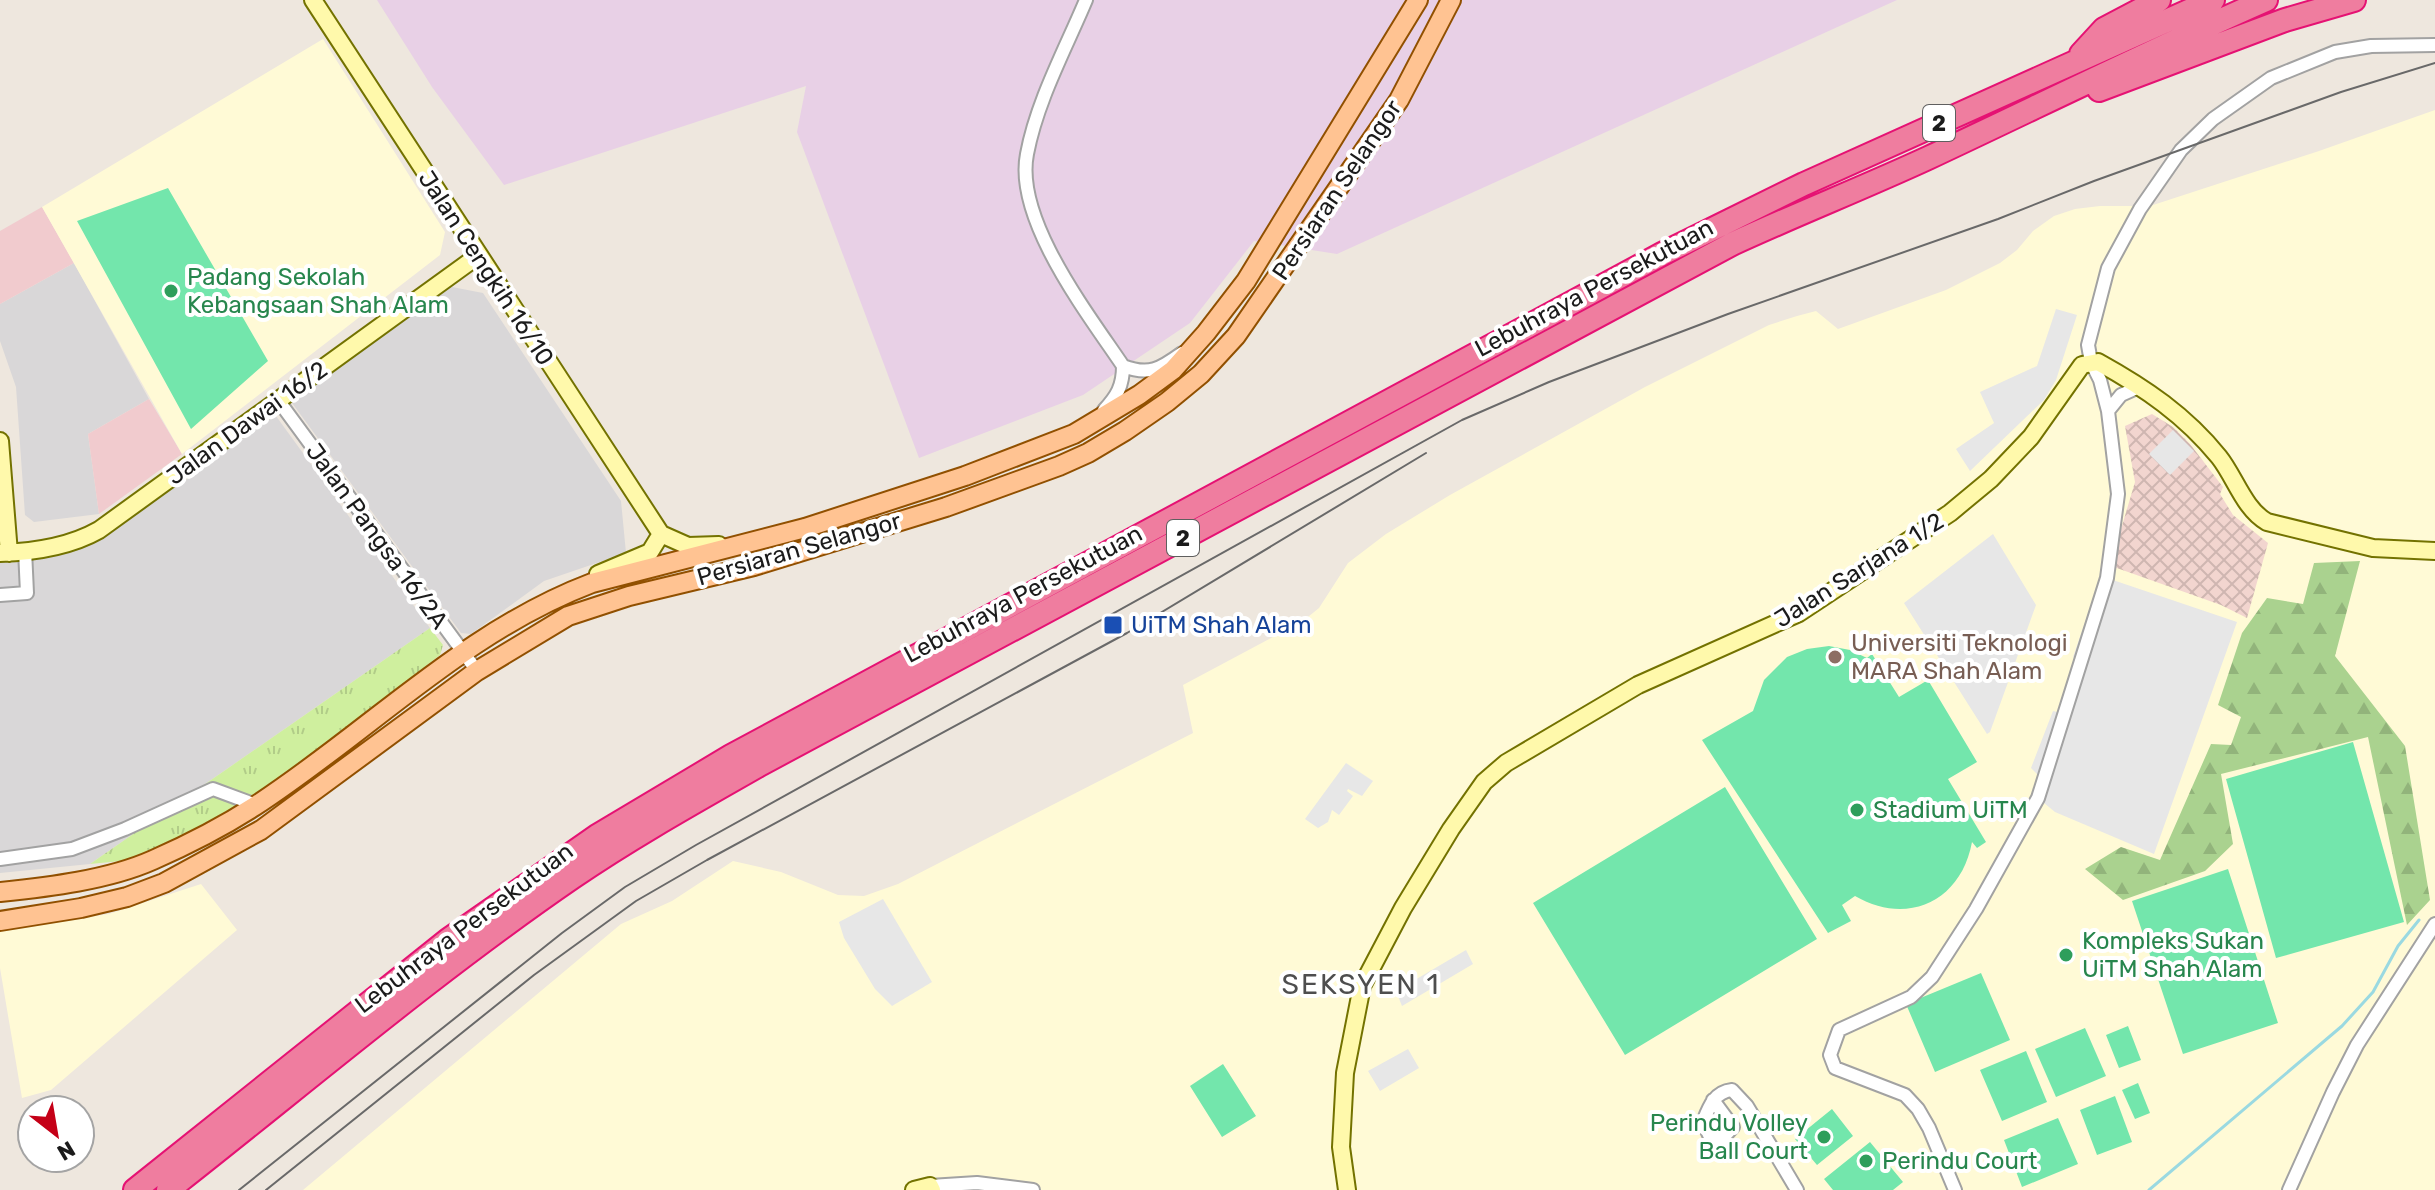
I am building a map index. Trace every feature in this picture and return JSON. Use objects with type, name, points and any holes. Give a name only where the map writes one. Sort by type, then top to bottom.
[{"type":"highway","points":[[2075,61],[2104,29],[2159,0]]},
{"type":"highway","name":"Lebuhraya Persekutuan","points":[[135,1190],[448,940],[597,836],[731,756],[1662,254],[1804,184],[2213,0]]},
{"type":"highway","name":"Lebuhraya Persekutuan","points":[[168,1190],[463,957],[574,877],[646,830],[761,764],[1720,250],[1821,202],[1925,159],[2133,59],[2266,0]]},
{"type":"highway","points":[[1925,159],[2285,20],[2354,0]]},
{"type":"main road","name":"Persiaran Selangor","points":[[0,892],[70,884],[151,861],[256,805],[461,651],[559,596],[592,583],[758,541],[980,471],[1089,426],[1139,395],[1173,370],[1246,281],[1418,0]]},
{"type":"main road","name":"Persiaran Selangor","points":[[0,921],[81,908],[127,897],[164,883],[261,830],[477,671],[556,622],[595,605],[754,566],[946,507],[1059,466],[1088,453],[1135,424],[1201,374],[1236,336],[1399,100],[1451,0]]},
{"type":"street","name":"Jalan Cengkih 16/10","points":[[313,0],[661,534]]},
{"type":"street","points":[[1086,0],[1036,121],[1026,155],[1025,171],[1036,220],[1048,250],[1123,366],[1123,381],[1117,395],[1089,426]]},
{"type":"street","points":[[1950,1187],[1918,1109],[1905,1095],[1835,1068],[1830,1055],[1839,1030],[1911,997],[1932,977],[1976,909],[2038,798],[2107,578],[2118,494],[2108,411],[2088,345],[2108,268],[2140,209],[2181,150],[2213,119],[2271,78],[2335,52],[2371,46],[2435,45]]},
{"type":"street","name":"Jalan Dawai 16/2","points":[[11,552],[77,541],[99,530],[479,255]]},
{"type":"street","points":[[1123,366],[1143,372],[1158,369],[1206,333]]},
{"type":"street","points":[[2091,362],[2098,362],[2141,386],[2200,435],[2221,459],[2258,517],[2373,548],[2435,551]]},
{"type":"street","name":"Jalan Sarjana 1/2","points":[[1347,1190],[1341,1147],[1345,1073],[1362,986],[1403,908],[1484,782],[1506,763],[1638,685],[1799,613],[1950,513],[1974,495],[2012,458],[2052,409],[2076,371],[2091,362]]},
{"type":"street","points":[[2108,411],[2121,395],[2141,386]]},
{"type":"street","name":"Jalan Pangsa 16/2A","points":[[278,400],[477,671]]},
{"type":"street","points":[[0,441],[11,552],[27,593],[0,595]]},
{"type":"street","points":[[559,596],[590,577],[650,552],[661,534],[688,546],[758,541]]},
{"type":"street","points":[[0,859],[72,849],[213,789],[256,805]]},
{"type":"street","points":[[2289,1190],[2357,1045],[2435,924]]},
{"type":"street","points":[[1713,1100],[1732,1090],[1739,1096],[1797,1190]]},
{"type":"street","points":[[925,1189],[977,1183],[1033,1190]]},
{"type":"shaded area","points":[[377,0],[1897,0],[1337,254],[1254,241],[1190,323],[1083,395],[919,458],[797,132],[806,86],[504,185],[432,87]]},
{"type":"shaded area","points":[[323,39],[445,232],[440,255],[182,454],[42,207]]},
{"type":"shaded area","name":"Universiti Teknologi MARA Shah Alam","points":[[2435,110],[2435,1190],[303,1190],[621,924],[672,901],[733,861],[781,872],[838,895],[864,896],[898,884],[1193,733],[1183,685],[1303,621],[1319,608],[1348,563],[1386,534],[1645,387],[1769,325],[1816,311],[1838,329],[1946,290],[2000,263],[2017,250],[2033,231],[2054,216],[2100,206],[2150,206]]},
{"type":"shaded area","points":[[42,207],[74,263],[0,304],[0,231]]},
{"type":"shaded area","points":[[74,263],[149,399],[88,434],[99,514],[34,522],[25,515],[16,387],[0,341],[0,304]]},
{"type":"shaded area","points":[[452,287],[483,293],[621,501],[626,553],[544,581],[471,634],[461,633],[292,403],[294,392]]},
{"type":"shaded area","points":[[2056,309],[2077,315],[2056,380],[2044,400],[1970,471],[1956,449],[1994,423],[1980,392],[2037,366]]},
{"type":"shaded area","points":[[149,399],[182,454],[99,514],[88,434]]},
{"type":"shaded area","points":[[263,413],[276,416],[430,628],[90,864],[0,873],[0,546],[103,537]]},
{"type":"shaded area","points":[[2152,414],[2173,427],[2190,444],[2223,487],[2220,494],[2233,515],[2268,543],[2247,618],[2221,605],[2114,567],[2119,536],[2135,482],[2125,426]]},
{"type":"shaded area","points":[[2173,430],[2194,451],[2170,475],[2149,454]]},
{"type":"shaded area","points":[[1993,534],[2036,605],[1987,734],[1904,603]]},
{"type":"shaded area","points":[[2101,576],[2237,622],[2154,854],[2055,812],[2038,798],[2038,775],[2031,768],[2077,660],[2073,657]]},
{"type":"shaded area","points":[[1346,763],[1373,781],[1362,796],[1348,789],[1353,796],[1339,815],[1332,810],[1328,822],[1318,828],[1305,819]]},
{"type":"shaded area","points":[[201,884],[237,930],[51,1090],[21,1094],[0,968],[0,930],[109,914]]},
{"type":"shaded area","points":[[883,899],[932,982],[892,1006],[875,989],[844,938],[839,922]]},
{"type":"shaded area","points":[[1466,950],[1473,964],[1402,1006],[1396,991]]},
{"type":"shaded area","points":[[1408,1049],[1419,1068],[1380,1091],[1368,1071]]},
{"type":"green space","name":"Padang Sekolah Kebangsaan Shah Alam","points":[[168,188],[268,361],[191,429],[77,221]]},
{"type":"green space","points":[[2360,561],[2335,656],[2405,746],[2430,900],[2407,925],[2368,737],[2221,774],[2233,844],[2205,871],[2123,900],[2085,869],[2121,847],[2160,860],[2211,744],[2231,745],[2241,717],[2218,705],[2242,633],[2267,598],[2303,604],[2314,563]]},
{"type":"green space","points":[[430,628],[443,645],[440,655],[245,806],[152,858],[90,864]]},
{"type":"green space","name":"Stadium UiTM","points":[[1829,646],[1850,650],[1867,658],[1872,654],[1899,697],[1928,680],[1977,762],[1948,779],[1986,842],[1977,848],[1972,842],[1966,863],[1956,880],[1929,903],[1894,909],[1855,896],[1842,905],[1851,921],[1828,933],[1702,740],[1753,711],[1764,680],[1787,657],[1807,649]]},
{"type":"green space","points":[[2353,742],[2404,922],[2276,958],[2226,779]]},
{"type":"green space","points":[[1725,787],[1817,939],[1625,1055],[1533,903]]},
{"type":"green space","points":[[2228,869],[2278,1023],[2183,1054],[2132,901]]},
{"type":"green space","points":[[1981,973],[2010,1040],[1935,1072],[1906,1004]]},
{"type":"green space","points":[[2128,1026],[2141,1060],[2119,1068],[2106,1035]]},
{"type":"green space","points":[[2085,1028],[2106,1076],[2056,1097],[2035,1049]]},
{"type":"green space","points":[[2026,1051],[2047,1102],[2002,1121],[1980,1070]]},
{"type":"green space","points":[[1223,1064],[1256,1116],[1222,1137],[1190,1086]]},
{"type":"green space","points":[[2138,1083],[2150,1113],[2135,1119],[2122,1090]]},
{"type":"green space","points":[[2115,1096],[2132,1142],[2097,1155],[2080,1110]]},
{"type":"green space","name":"Perindu Volley Ball Court","points":[[1832,1109],[1853,1136],[1817,1165],[1795,1139]]},
{"type":"green space","points":[[2058,1118],[2078,1164],[2022,1187],[2004,1140]]},
{"type":"green space","name":"Perindu Court","points":[[1870,1142],[1903,1182],[1893,1190],[1833,1190],[1824,1179]]},
{"type":"waterway","points":[[2149,1190],[2342,1026],[2373,992],[2398,946],[2419,920]]},
{"type":"tram line","points":[[239,1190],[562,933],[625,887],[1462,420],[1549,382],[1728,314],[1998,219],[2341,92],[2435,63]]},
{"type":"tram line","points":[[266,1190],[534,975],[636,901],[1127,633],[1426,453]]},
{"type":"place","name":"Padang Sekolah Kebangsaan Shah Alam","points":[[171,291]]},
{"type":"place","name":"UiTM Shah Alam","points":[[1113,625]]},
{"type":"place","name":"Universiti Teknologi MARA Shah Alam","points":[[1835,657]]},
{"type":"place","name":"Stadium UiTM","points":[[1857,810]]},
{"type":"place","name":"Kompleks Sukan UiTM Shah Alam","points":[[2066,955]]},
{"type":"place","name":"Perindu Volley Ball Court","points":[[1824,1137]]},
{"type":"place","name":"Perindu Court","points":[[1866,1161]]},
{"type":"district","name":"SEKSYEN 1","points":[[1361,984]]}]
